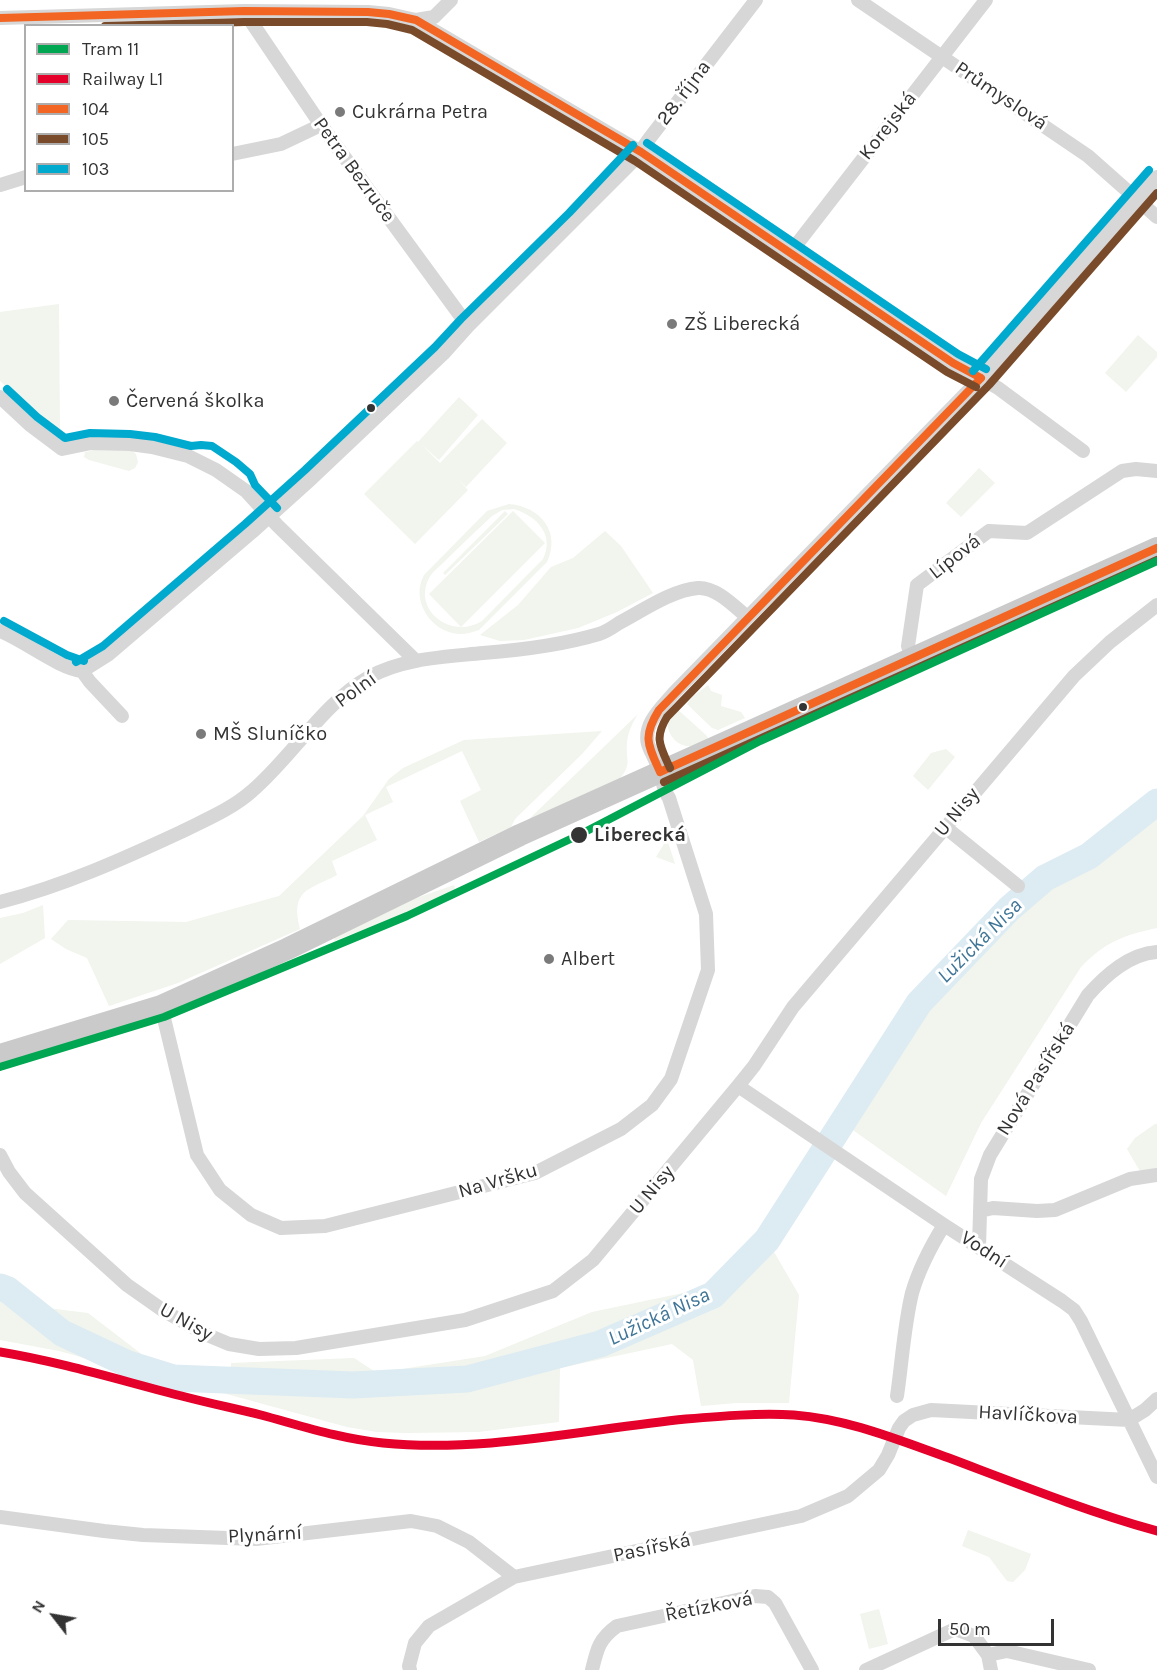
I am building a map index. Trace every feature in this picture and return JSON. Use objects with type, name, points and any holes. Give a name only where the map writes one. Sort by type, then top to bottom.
[{"type":"main road","points":[[0,1055],[161,1006],[277,954],[520,835],[1157,548]]},
{"type":"street","points":[[416,20],[434,16],[451,0]]},
{"type":"street","name":"28. října","points":[[82,671],[109,654],[270,515],[443,354],[640,152],[756,0]]},
{"type":"street","name":"Průmyslová","points":[[858,0],[1088,156],[1138,199]]},
{"type":"street","name":"Korejská","points":[[790,253],[986,0]]},
{"type":"street","points":[[0,18],[244,11],[368,12],[416,20],[640,152],[953,363],[998,388],[1083,452]]},
{"type":"street","name":"Petra Bezruče","points":[[244,11],[321,125],[468,326]]},
{"type":"street","points":[[234,154],[281,144],[321,125]]},
{"type":"street","points":[[660,772],[648,745],[647,732],[652,719],[747,617],[981,378],[1157,177]]},
{"type":"street","points":[[0,185],[24,178]]},
{"type":"street","points":[[1138,199],[1157,216]]},
{"type":"street","points":[[0,397],[30,425],[62,449],[91,443],[152,447],[191,457],[216,470],[246,491],[277,525],[415,660]]},
{"type":"street","points":[[191,457],[196,467],[217,481],[237,491],[246,491]]},
{"type":"street","name":"Lípová","points":[[912,658],[908,646],[917,585],[988,531],[1027,533],[1122,471],[1157,471]]},
{"type":"street","name":"Polní","points":[[0,902],[62,883],[154,844],[228,808],[252,791],[342,696],[368,678],[391,667],[415,660],[530,649],[602,633],[666,598],[682,591],[700,588],[715,592],[747,617]]},
{"type":"street","name":"U Nisy","points":[[0,1155],[9,1172],[25,1193],[128,1285],[164,1311],[205,1334],[229,1344],[259,1349],[296,1348],[465,1320],[553,1291],[593,1260],[754,1066],[793,1007],[1074,676],[1110,642],[1157,605]]},
{"type":"street","points":[[0,631],[14,636],[68,667],[82,671],[122,716]]},
{"type":"street","name":"Na Vršku","points":[[161,1006],[197,1155],[220,1190],[251,1215],[281,1228],[325,1226],[536,1173],[621,1129],[652,1105],[671,1079],[708,970],[706,914],[669,798],[664,792],[660,772]]},
{"type":"street","points":[[945,827],[1018,886]]},
{"type":"street","name":"Nová Pasířská","points":[[979,1247],[981,1179],[990,1155],[1088,995],[1104,978],[1126,961],[1157,952]]},
{"type":"street","name":"Vodní","points":[[738,1086],[1074,1310],[1157,1477]]},
{"type":"street","points":[[980,1211],[993,1208],[1055,1210],[1130,1179],[1157,1175]]},
{"type":"street","points":[[897,1396],[913,1292],[930,1250],[944,1225]]},
{"type":"street","points":[[1129,1420],[1157,1399]]},
{"type":"street","name":"Havlíčkova","points":[[899,1428],[913,1414],[931,1410],[1129,1420]]},
{"type":"street","name":"Pasířská","points":[[410,1670],[415,1642],[429,1626],[514,1577],[801,1516],[848,1496],[879,1470],[899,1428]]},
{"type":"street","name":"Plynární","points":[[0,1517],[133,1534],[256,1539],[411,1521],[437,1526],[468,1542],[514,1577]]},
{"type":"street","name":"Řetízková","points":[[592,1670],[600,1642],[617,1626],[755,1596],[768,1597],[775,1603],[812,1670]]},
{"type":"street","points":[[870,1669],[955,1629],[974,1636],[988,1655],[991,1670]]},
{"type":"street","points":[[988,1655],[1007,1651],[1089,1670]]},
{"type":"shaded area","points":[[59,304],[60,435],[0,381],[0,312]]},
{"type":"shaded area","points":[[1138,335],[1157,352],[1157,357],[1126,392],[1105,373]]},
{"type":"shaded area","points":[[459,397],[478,415],[439,460],[421,444],[440,463],[482,419],[507,443],[466,487],[456,477],[468,490],[415,544],[364,494],[418,442]]},
{"type":"shaded area","points":[[102,449],[132,451],[136,454],[138,462],[135,468],[129,471],[84,457],[85,452]]},
{"type":"shaded area","points":[[979,468],[995,483],[961,517],[946,503]]},
{"type":"shaded area","points":[[509,504],[530,510],[539,516],[550,531],[551,551],[547,562],[479,630],[463,634],[450,632],[440,628],[426,614],[420,595],[420,585],[424,575],[487,511]],"holes":[[[514,509],[530,516],[545,534],[547,542],[543,559],[482,621],[470,626],[459,627],[438,619],[430,611],[426,601],[425,590],[432,574],[492,516],[502,510]]]},
{"type":"shaded area","points":[[505,511],[508,514],[445,575],[443,573]]},
{"type":"shaded area","points":[[513,511],[545,543],[461,627],[429,594]]},
{"type":"shaded area","points":[[605,531],[621,546],[653,593],[617,612],[578,628],[524,640],[500,641],[480,635],[518,605],[551,567],[573,558]]},
{"type":"shaded area","points":[[708,685],[711,691],[722,695],[721,706],[741,712],[745,718],[718,730],[712,728],[687,704],[692,697]]},
{"type":"shaded area","points":[[675,707],[709,740],[697,745],[686,746],[675,740],[668,725]]},
{"type":"shaded area","points":[[638,714],[628,738],[627,765],[619,780],[524,824]]},
{"type":"shaded area","points":[[602,731],[582,754],[515,819],[511,827],[479,842],[460,801],[481,790],[462,751],[386,787],[393,802],[365,815],[377,840],[332,861],[337,875],[304,893],[297,906],[300,929],[178,983],[109,1006],[87,958],[66,949],[51,939],[68,920],[186,922],[279,896],[363,816],[389,779],[403,768],[464,740]]},
{"type":"shaded area","points":[[946,749],[955,757],[928,790],[913,776],[931,753]]},
{"type":"shaded area","points":[[1157,812],[1157,928],[1116,941],[1098,951],[1081,967],[981,1123],[946,1196],[850,1128],[940,991],[1041,891],[1121,841]]},
{"type":"shaded area","points":[[667,839],[675,864],[656,857]]},
{"type":"shaded area","points":[[454,885],[455,889],[450,892],[406,913],[334,941],[335,936],[396,905]]},
{"type":"shaded area","points":[[43,905],[45,938],[0,964],[0,918],[23,913]]},
{"type":"shaded area","points":[[1157,1124],[1157,1172],[1141,1173],[1127,1149],[1135,1138]]},
{"type":"shaded area","points":[[763,1233],[799,1295],[789,1403],[736,1403],[701,1406],[693,1360],[672,1344],[560,1368],[559,1422],[478,1432],[377,1432],[347,1427],[59,1351],[0,1340],[0,1274],[39,1307],[88,1313],[161,1369],[231,1374],[231,1363],[354,1358],[377,1373],[485,1356],[592,1312],[707,1288],[714,1284]]},
{"type":"shaded area","points":[[968,1530],[1031,1554],[1025,1570],[1013,1582],[1007,1581],[989,1557],[962,1546]]},
{"type":"shaded area","points":[[879,1609],[888,1644],[869,1649],[860,1614]]},
{"type":"waterway","name":"Lužická Nisa","points":[[0,1287],[8,1290],[62,1333],[128,1364],[173,1378],[353,1385],[467,1379],[600,1344],[713,1295],[767,1240],[919,1003],[1009,909],[1045,878],[1089,856],[1157,802]]},
{"type":"tram line","name":"11","points":[[0,1067],[164,1017],[407,916],[579,835],[760,741],[1157,561]]},
{"type":"rail line","name":"L1","points":[[0,1352],[61,1365],[337,1435],[383,1443],[459,1445],[686,1419],[780,1414],[814,1417],[892,1438],[1078,1506],[1157,1531]]},
{"type":"transit line","name":"104","points":[[0,18],[244,11],[368,12],[416,20],[641,152],[953,363],[981,378]]},
{"type":"transit line","name":"105","points":[[174,24],[367,22],[412,30],[635,161],[947,372],[976,387]]},
{"type":"transit line","name":"103","points":[[647,143],[958,354],[986,369]]},
{"type":"transit line","name":"103","points":[[76,662],[103,646],[305,470],[435,347],[569,213],[633,145]]},
{"type":"transit line","name":"103","points":[[973,371],[1149,170]]},
{"type":"transit line","name":"105","points":[[670,768],[660,742],[661,731],[667,717],[989,385],[1157,193]]},
{"type":"transit line","name":"104","points":[[660,772],[652,755],[649,741],[650,727],[659,710],[981,378]]},
{"type":"transit line","name":"103","points":[[7,389],[37,417],[65,438],[90,433],[130,434],[155,437],[191,446],[212,446],[250,474],[255,485],[277,508]]},
{"type":"transit line","name":"104","points":[[660,772],[1157,548]]},
{"type":"transit line","name":"105","points":[[664,782],[1157,560]]},
{"type":"transit line","name":"103","points":[[4,621],[67,655],[84,661]]},
{"type":"place","name":"Cukrárna Petra","points":[[340,112]]},
{"type":"place","name":"ZŠ Liberecká","points":[[672,324]]},
{"type":"place","name":"Červená školka","points":[[114,401]]},
{"type":"place","name":"MŠ Sluníčko","points":[[201,734]]},
{"type":"place","name":"Liberecká","points":[[579,835]]},
{"type":"place","name":"Albert","points":[[549,959]]}]
